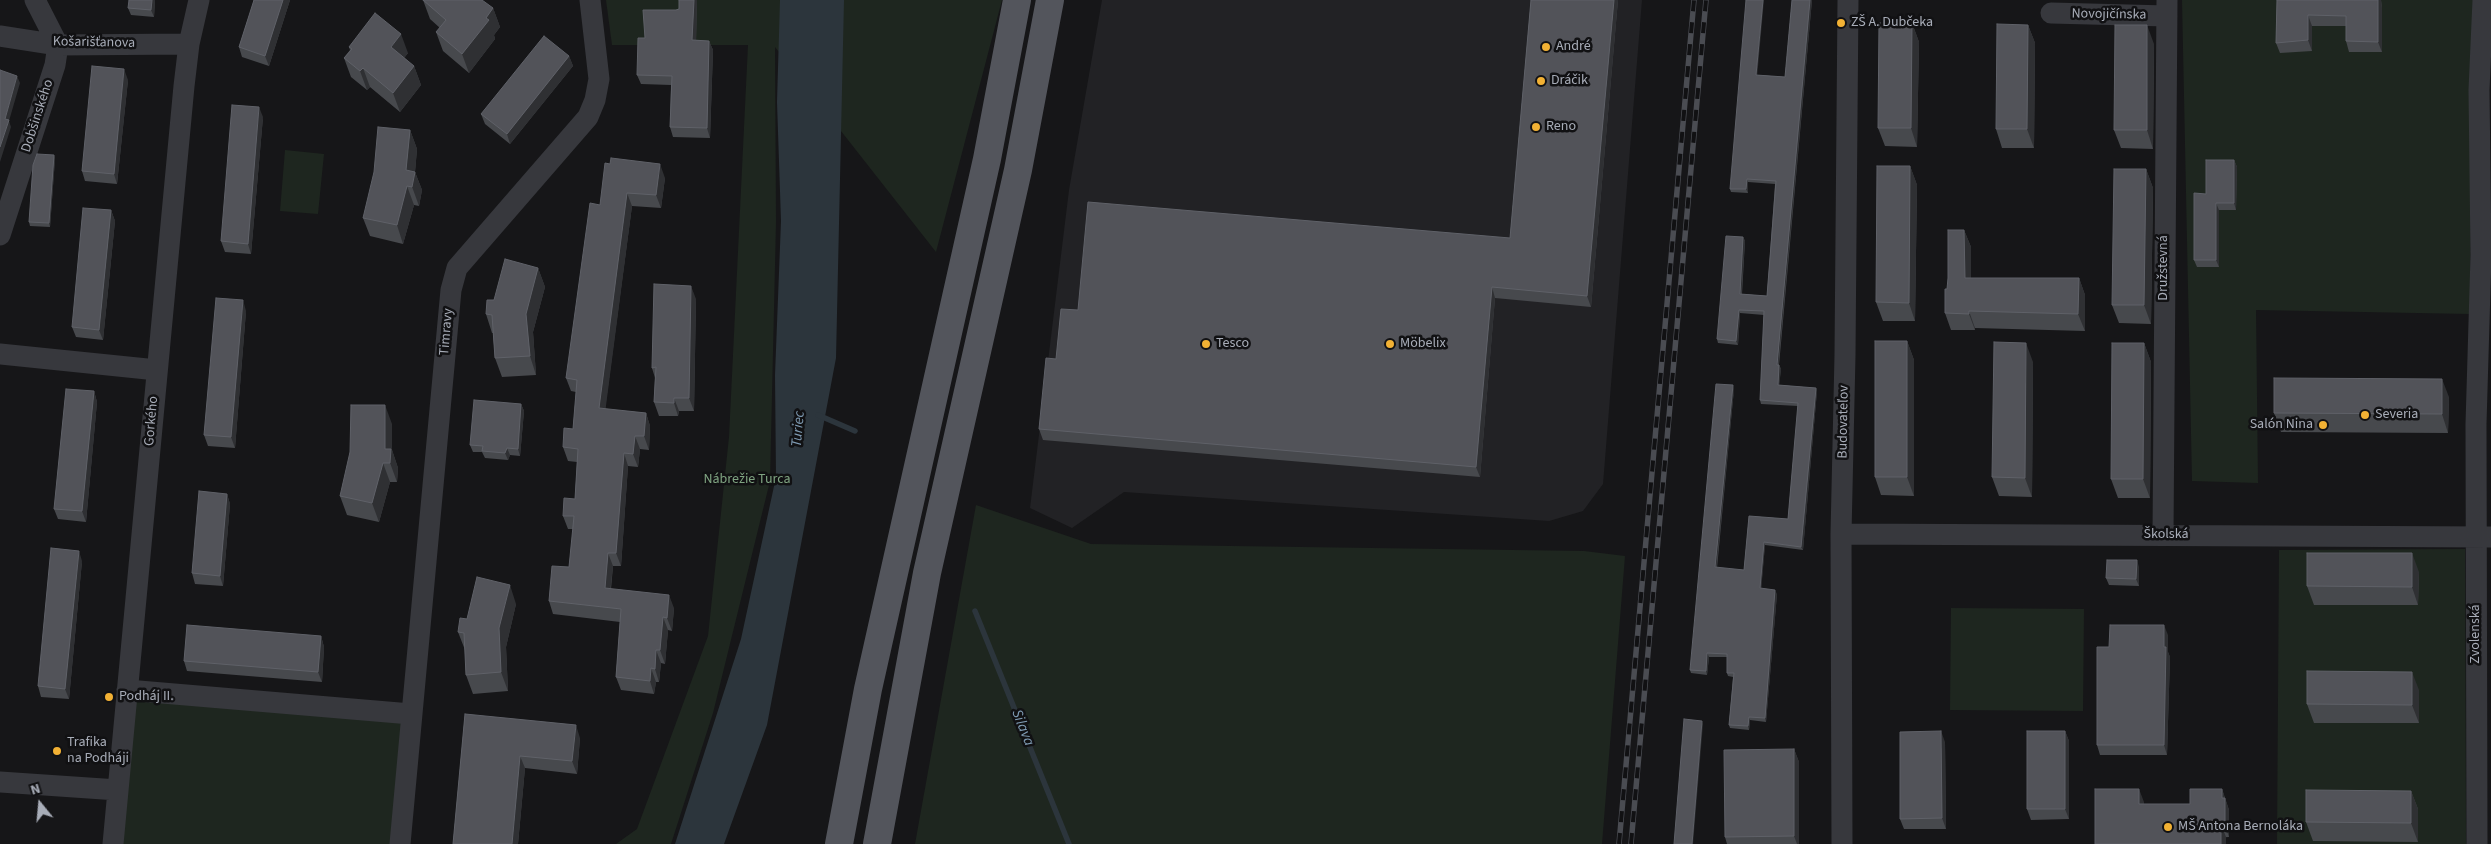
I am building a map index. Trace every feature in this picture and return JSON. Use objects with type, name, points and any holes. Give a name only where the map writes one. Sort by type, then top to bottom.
[{"type":"main road","points":[[839,844],[868,689],[987,158],[1017,0]]},
{"type":"main road","points":[[877,844],[927,573],[1018,170],[1050,0]]},
{"type":"street","points":[[35,0],[58,45]]},
{"type":"street","name":"Gorkého","points":[[113,844],[164,279],[189,44],[199,0]]},
{"type":"street","name":"Timravy","points":[[400,844],[451,290],[457,268],[588,117],[595,100],[599,79],[590,0]]},
{"type":"street","name":"Budovateľov","points":[[1842,844],[1841,534],[1845,355],[1848,0]]},
{"type":"street","name":"Zvolenská","points":[[2477,844],[2484,537],[2486,255],[2483,0]]},
{"type":"street","name":"Novojičínska","points":[[2051,13],[2167,8]]},
{"type":"street","name":"Družstevná","points":[[2163,535],[2167,8]]},
{"type":"street","name":"Košarišťanova","points":[[0,36],[58,45],[189,44]]},
{"type":"street","name":"Dobšinského","points":[[0,235],[55,65],[58,45]]},
{"type":"street","points":[[0,354],[157,370]]},
{"type":"street","name":"Školská","points":[[1841,534],[2484,537]]},
{"type":"street","points":[[127,690],[411,714]]},
{"type":"street","points":[[0,782],[118,790]]},
{"type":"shaded area","points":[[1102,0],[1642,0],[1603,484],[1583,511],[1549,521],[1124,492],[1072,528],[1030,508],[1069,190]]},
{"type":"green space","name":"Nábrežie Turca","points":[[606,0],[1002,0],[936,252],[775,47],[776,222],[770,481],[713,713],[671,844],[616,844],[637,829],[708,636],[729,437],[748,45],[612,45]]},
{"type":"green space","points":[[2182,0],[2473,0],[2470,314],[2256,310],[2258,483],[2192,481]]},
{"type":"green space","points":[[285,150],[324,154],[318,214],[280,211]]},
{"type":"green space","points":[[976,505],[1091,544],[1584,551],[1625,556],[1602,844],[915,844]]},
{"type":"green space","points":[[2465,549],[2466,844],[2277,844],[2279,550]]},
{"type":"green space","points":[[1951,608],[2084,609],[2083,711],[1950,710]]},
{"type":"green space","points":[[127,690],[411,714],[400,844],[113,844]]},
{"type":"water","name":"Turiec","points":[[780,0],[844,0],[836,358],[767,725],[724,844],[675,844],[741,639],[776,477],[775,375],[781,221],[777,102]]},
{"type":"building","points":[[129,0],[152,0],[151,10],[128,8]]},
{"type":"building","points":[[254,0],[283,0],[265,56],[239,47]]},
{"type":"building","points":[[423,0],[482,0],[493,8],[486,18],[489,20],[462,54],[436,32],[446,20]]},
{"type":"building","points":[[679,0],[694,0],[692,40],[709,41],[707,128],[670,127],[672,76],[637,75],[638,38],[645,38],[643,10],[676,10],[679,9]]},
{"type":"building","points":[[1531,0],[1614,0],[1587,296],[1492,287],[1476,467],[1039,429],[1046,358],[1056,359],[1061,309],[1078,310],[1088,202],[1510,238]]},
{"type":"building","points":[[1746,0],[1763,0],[1756,75],[1785,77],[1792,0],[1810,0],[1777,365],[1779,365],[1778,385],[1816,388],[1801,547],[1764,542],[1760,588],[1775,590],[1765,718],[1749,717],[1748,726],[1729,725],[1734,673],[1727,673],[1727,654],[1707,653],[1706,671],[1690,670],[1716,384],[1733,385],[1715,567],[1744,570],[1749,516],[1788,519],[1798,403],[1760,400],[1764,311],[1739,310],[1736,341],[1717,339],[1726,236],[1743,237],[1740,294],[1767,296],[1776,181],[1747,179],[1746,189],[1730,189]]},
{"type":"building","points":[[2277,0],[2378,0],[2378,42],[2346,41],[2346,16],[2308,15],[2308,40],[2276,43]]},
{"type":"building","points":[[375,13],[401,34],[391,47],[414,66],[393,93],[363,68],[360,71],[344,58],[352,49],[349,47]]},
{"type":"building","points":[[1879,23],[1912,23],[1911,128],[1878,128]]},
{"type":"building","points":[[1997,24],[2028,25],[2027,129],[1996,129]]},
{"type":"building","points":[[2115,25],[2147,25],[2147,130],[2114,130]]},
{"type":"building","points":[[544,36],[569,56],[507,134],[481,114]]},
{"type":"building","points":[[92,66],[124,69],[114,174],[82,171]]},
{"type":"building","points":[[0,70],[17,76],[5,119],[9,120],[0,147]]},
{"type":"building","points":[[232,105],[259,107],[248,244],[221,241]]},
{"type":"building","points":[[378,127],[410,130],[406,170],[415,172],[412,187],[407,186],[397,225],[363,218],[374,172]]},
{"type":"building","points":[[37,154],[54,155],[49,223],[29,222],[33,165]]},
{"type":"building","points":[[611,158],[660,164],[656,195],[627,193],[599,408],[646,413],[644,436],[635,436],[633,454],[624,453],[616,553],[608,553],[605,588],[669,595],[667,618],[663,617],[660,650],[656,650],[655,669],[651,668],[650,681],[616,677],[621,609],[549,601],[552,566],[569,567],[574,516],[563,516],[564,498],[575,499],[578,449],[563,447],[564,428],[573,429],[577,380],[566,378],[590,203],[600,205],[605,163],[610,164]]},
{"type":"building","points":[[2206,160],[2234,160],[2234,203],[2216,203],[2216,260],[2194,260],[2194,193],[2206,194]]},
{"type":"building","points":[[1877,166],[1910,166],[1909,303],[1876,302]]},
{"type":"building","points":[[2114,169],[2146,169],[2144,305],[2112,305]]},
{"type":"building","points":[[83,208],[111,210],[99,330],[72,327]]},
{"type":"building","points":[[1948,230],[1964,230],[1965,278],[2079,278],[2078,314],[1969,311],[1969,314],[1945,313],[1945,289],[1947,289],[1948,278]]},
{"type":"building","points":[[505,259],[538,268],[526,314],[530,356],[495,358],[492,315],[486,314],[487,300],[494,300]]},
{"type":"building","points":[[654,284],[691,286],[689,398],[674,398],[674,403],[654,402],[656,367],[652,368]]},
{"type":"building","points":[[216,298],[243,300],[231,437],[204,435]]},
{"type":"building","points":[[1875,341],[1907,341],[1907,477],[1875,477]]},
{"type":"building","points":[[1994,342],[2026,343],[2025,478],[1992,477]]},
{"type":"building","points":[[2112,343],[2144,343],[2143,479],[2111,479]]},
{"type":"building","points":[[2274,378],[2442,379],[2442,414],[2274,413]]},
{"type":"building","points":[[66,389],[94,391],[82,511],[54,509]]},
{"type":"building","points":[[474,400],[521,404],[518,449],[507,448],[505,453],[482,451],[483,446],[470,445]]},
{"type":"building","points":[[351,405],[385,405],[385,449],[391,449],[390,463],[383,463],[372,503],[340,496],[350,452]]},
{"type":"building","points":[[199,491],[227,494],[220,576],[192,573]]},
{"type":"building","points":[[51,548],[79,551],[65,689],[38,686]]},
{"type":"building","points":[[2307,553],[2412,553],[2412,587],[2307,586]]},
{"type":"building","points":[[2107,560],[2137,560],[2136,579],[2106,578]]},
{"type":"building","points":[[477,577],[510,585],[499,628],[501,672],[466,675],[464,633],[458,632],[460,618],[467,619]]},
{"type":"building","points":[[187,625],[321,636],[318,672],[184,661]]},
{"type":"building","points":[[2110,625],[2164,625],[2164,647],[2166,647],[2164,745],[2097,745],[2097,647],[2109,647]]},
{"type":"building","points":[[2307,671],[2412,672],[2412,705],[2307,704]]},
{"type":"building","points":[[465,714],[576,725],[572,761],[520,756],[512,844],[453,844]]},
{"type":"building","points":[[1684,719],[1702,721],[1692,844],[1674,844]]},
{"type":"building","points":[[1941,731],[1942,818],[1900,819],[1900,732]]},
{"type":"building","points":[[2027,731],[2065,731],[2065,809],[2027,809]]},
{"type":"building","points":[[1794,749],[1794,836],[1725,837],[1724,750]]},
{"type":"building","name":"MŠ Antona Bernoláka","points":[[2095,789],[2139,789],[2139,804],[2190,804],[2190,789],[2222,789],[2222,798],[2225,798],[2225,825],[2221,824],[2221,844],[2095,844]]},
{"type":"building","points":[[2306,790],[2411,791],[2411,823],[2306,822]]},
{"type":"waterway","name":"Silava","points":[[818,415],[855,431]]},
{"type":"waterway","name":"Silava","points":[[975,611],[1069,844]]},
{"type":"railway","points":[[1619,844],[1694,0]]},
{"type":"railway","points":[[1631,844],[1706,0]]},
{"type":"place","name":"ZŠ A. Dubčeka","points":[[1841,23]]},
{"type":"place","name":"André","points":[[1546,47]]},
{"type":"place","name":"Dráčik","points":[[1541,81]]},
{"type":"place","name":"Reno","points":[[1536,127]]},
{"type":"place","name":"Tesco","points":[[1206,344]]},
{"type":"place","name":"Möbelix","points":[[1390,344]]},
{"type":"place","name":"Severia","points":[[2365,415]]},
{"type":"place","name":"Salón Nina","points":[[2323,425]]},
{"type":"place","name":"Podháj II.","points":[[109,697]]},
{"type":"place","name":"Trafika na Podháji","points":[[57,751]]},
{"type":"place","name":"MŠ Antona Bernoláka","points":[[2168,827]]}]
